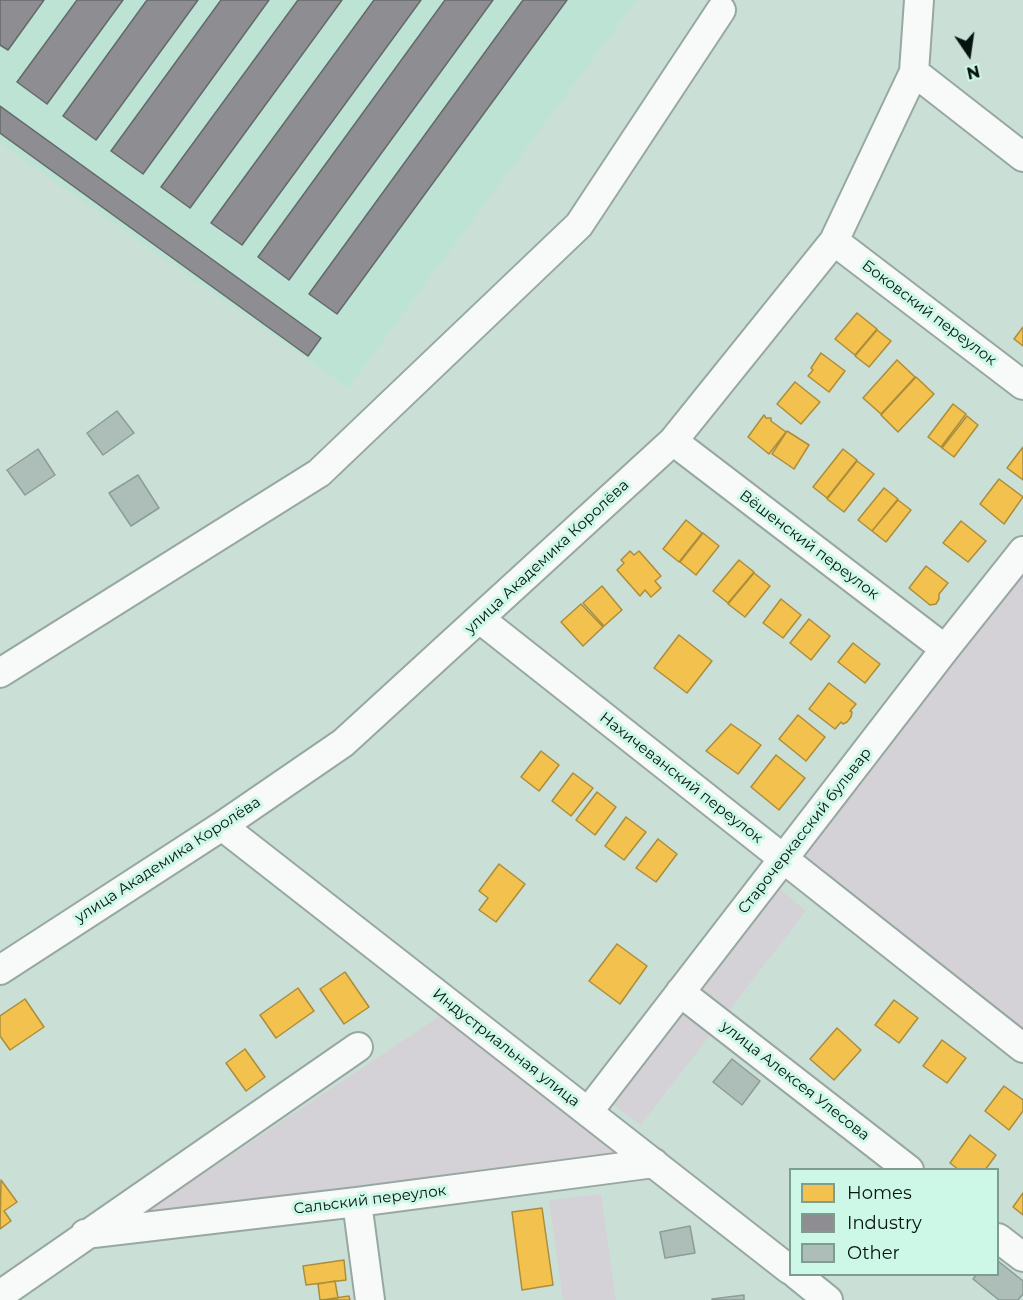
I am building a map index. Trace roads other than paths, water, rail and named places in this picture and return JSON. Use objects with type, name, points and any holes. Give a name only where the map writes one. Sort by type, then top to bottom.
[{"type":"street","name":"улица Академика Королёва","points":[[0,970],[222,826],[343,743],[674,441],[834,241],[914,72],[919,0]]},
{"type":"street","points":[[0,673],[319,473],[579,225],[721,10]]},
{"type":"street","points":[[914,72],[1023,157]]},
{"type":"street","name":"Боковский переулок","points":[[834,241],[1023,385]]},
{"type":"street","name":"Вёшенский переулок","points":[[674,441],[945,649]]},
{"type":"street","name":"Старочеркасский бульвар","points":[[588,1112],[1023,551]]},
{"type":"street","name":"Нахичеванский переулок","points":[[480,620],[1023,1048]]},
{"type":"street","name":"Индустриальная улица","points":[[222,826],[789,1269]]},
{"type":"street","name":"улица Алексея Улесова","points":[[680,992],[906,1168]]},
{"type":"street","name":"Сальский переулок","points":[[0,1295],[358,1047]]},
{"type":"street","name":"Сальский переулок","points":[[85,1234],[357,1202],[654,1163]]},
{"type":"street","points":[[357,1202],[370,1300]]},
{"type":"street","points":[[999,1239],[1023,1257]]},
{"type":"street","points":[[797,1276],[828,1300]]}]
